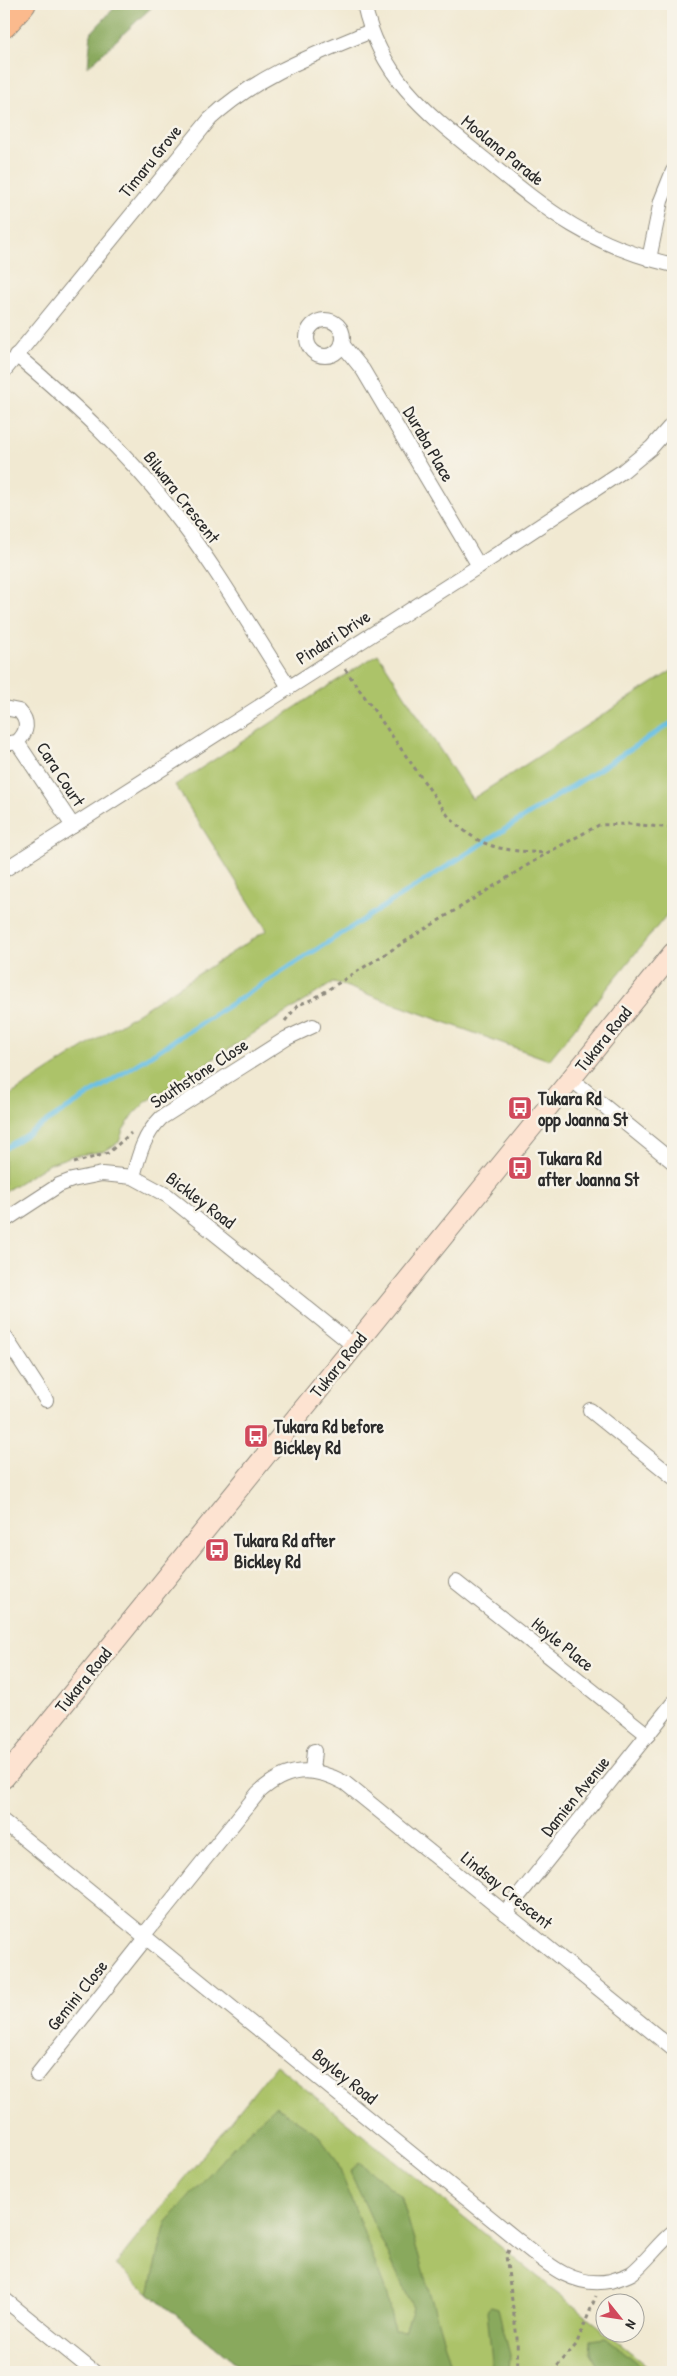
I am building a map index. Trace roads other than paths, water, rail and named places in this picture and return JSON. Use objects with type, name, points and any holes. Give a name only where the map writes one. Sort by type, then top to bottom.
[{"type":"highway","points":[[4,25],[23,4]]},
{"type":"street","name":"Moolana Parade","points":[[364,4],[371,31],[396,77],[415,102],[436,120],[559,218],[596,239],[649,259],[673,265]]},
{"type":"street","name":"Timaru Grove","points":[[4,370],[195,135],[220,110],[256,84],[289,65],[371,31]]},
{"type":"street","points":[[649,259],[661,200],[673,171]]},
{"type":"street","name":"Duraba Place","points":[[342,344],[364,370],[479,566]]},
{"type":"street","name":"Bilwara Crescent","points":[[16,355],[77,407],[156,491],[210,563],[289,688]]},
{"type":"street","name":"Pindari Drive","points":[[4,870],[479,566],[623,471],[650,448],[673,423]]},
{"type":"street","name":"Cara Court","points":[[4,708],[19,711],[26,721],[25,733],[10,743],[73,826]]},
{"type":"street","name":"Tukara Road","points":[[4,1778],[353,1345],[673,953]]},
{"type":"street","name":"Southstone Close","points":[[133,1176],[142,1144],[161,1118],[287,1038],[313,1026]]},
{"type":"street","points":[[571,1079],[673,1162]]},
{"type":"street","name":"Bickley Road","points":[[4,1221],[72,1180],[102,1174],[133,1176],[168,1196],[353,1345]]},
{"type":"street","points":[[4,1335],[46,1400]]},
{"type":"street","points":[[590,1410],[673,1477]]},
{"type":"street","name":"Hoyle Place","points":[[456,1582],[648,1735]]},
{"type":"street","name":"Damien Avenue","points":[[505,1913],[673,1703]]},
{"type":"street","points":[[312,1771],[314,1751]]},
{"type":"street","name":"Lindsay Crescent","points":[[145,1937],[258,1793],[277,1778],[298,1772],[312,1771],[329,1774],[345,1783],[673,2049]]},
{"type":"street","name":"Bayley Road","points":[[4,1822],[514,2238],[562,2275],[583,2282],[596,2283],[619,2279],[630,2274],[673,2232]]},
{"type":"street","name":"Gemini Close","points":[[36,2075],[145,1937]]},
{"type":"street","points":[[4,2298],[94,2372]]},
{"type":"waterway","points":[[4,1149],[673,722]]},
{"type":"place","name":"Tukara Rd opp Joanna St","points":[[520,1108]]},
{"type":"place","name":"Tukara Rd after Joanna St","points":[[520,1168]]},
{"type":"place","name":"Tukara Rd before Bickley Rd","points":[[256,1436]]},
{"type":"place","name":"Tukara Rd after Bickley Rd","points":[[217,1550]]}]
